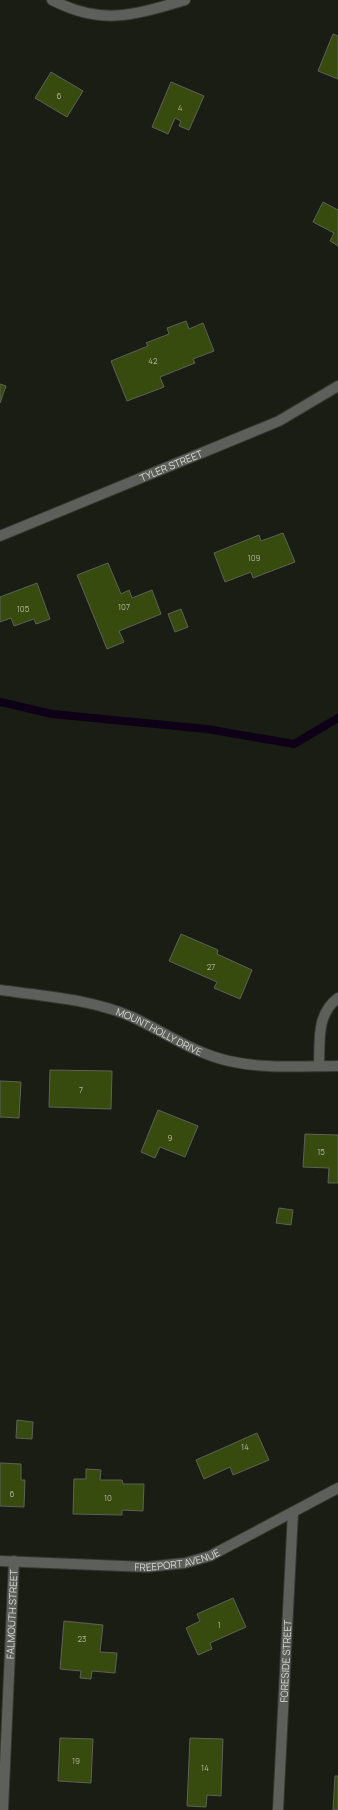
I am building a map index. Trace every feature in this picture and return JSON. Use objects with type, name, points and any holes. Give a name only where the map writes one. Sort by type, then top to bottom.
[{"type":"street","points":[[52,0],[78,11],[103,16],[123,16],[142,13],[185,0]]},
{"type":"street","name":"TYLER STREET","points":[[0,536],[279,421],[338,386]]},
{"type":"street","name":"MOUNT HOLLY DRIVE","points":[[0,990],[104,1006],[130,1016],[202,1053],[229,1061],[255,1065],[338,1066]]},
{"type":"street","points":[[319,1066],[321,1023],[327,1008],[338,998]]},
{"type":"street","name":"FREEPORT AVENUE","points":[[0,1561],[147,1567],[185,1563],[210,1556],[338,1488]]},
{"type":"street","name":"FORESIDE STREET","points":[[278,1810],[293,1512]]},
{"type":"street","name":"FALMOUTH STREET","points":[[3,1810],[14,1562]]},
{"type":"building","points":[[333,34],[338,36],[338,79],[318,71]]},
{"type":"building","points":[[51,72],[83,91],[67,117],[35,98]]},
{"type":"building","points":[[171,82],[204,96],[189,130],[179,126],[181,121],[175,118],[168,134],[152,127]]},
{"type":"building","points":[[323,202],[338,210],[338,246],[330,241],[334,233],[313,222]]},
{"type":"building","points":[[186,321],[189,329],[203,323],[214,351],[193,359],[195,363],[160,377],[164,387],[127,401],[111,361],[148,346],[146,343],[169,334],[167,328]]},
{"type":"building","points":[[0,384],[6,386],[0,403]]},
{"type":"building","points":[[283,533],[295,562],[253,578],[251,572],[225,582],[214,553],[259,535],[261,541]]},
{"type":"building","points":[[108,563],[121,594],[129,590],[132,598],[152,590],[161,614],[119,631],[124,642],[107,649],[77,575]]},
{"type":"building","points":[[37,583],[50,619],[36,624],[34,619],[14,626],[11,618],[0,622],[0,597]]},
{"type":"building","points":[[181,609],[188,627],[175,632],[168,614]]},
{"type":"building","points":[[181,934],[218,950],[217,954],[252,970],[240,999],[214,988],[217,982],[169,961]]},
{"type":"building","points":[[50,1070],[112,1071],[111,1109],[49,1107]]},
{"type":"building","points":[[0,1081],[21,1082],[19,1118],[0,1117]]},
{"type":"building","points":[[158,1110],[198,1126],[185,1157],[160,1147],[155,1158],[141,1152]]},
{"type":"building","points":[[305,1134],[338,1135],[338,1183],[328,1183],[329,1168],[303,1167]]},
{"type":"building","points":[[279,1208],[293,1210],[291,1225],[276,1223]]},
{"type":"building","points":[[17,1420],[33,1422],[32,1439],[16,1438]]},
{"type":"building","points":[[257,1433],[269,1460],[233,1475],[230,1467],[204,1479],[196,1460]]},
{"type":"building","points":[[0,1463],[21,1464],[21,1480],[25,1480],[24,1507],[0,1506]]},
{"type":"building","points":[[86,1469],[101,1470],[100,1480],[122,1480],[123,1484],[144,1484],[143,1511],[122,1510],[122,1515],[73,1514],[74,1479],[86,1479]]},
{"type":"building","points":[[233,1598],[246,1627],[210,1643],[212,1649],[198,1655],[186,1628],[200,1621],[197,1614]]},
{"type":"building","points":[[64,1621],[103,1625],[100,1652],[117,1653],[115,1673],[92,1671],[91,1679],[80,1678],[81,1671],[60,1669]]},
{"type":"building","points":[[60,1738],[93,1739],[91,1783],[58,1781]]},
{"type":"building","points":[[190,1738],[223,1739],[221,1796],[207,1795],[206,1807],[187,1806]]},
{"type":"building","points":[[335,1776],[338,1776],[338,1810],[333,1810]]},
{"type":"waterway","points":[[0,702],[52,714],[207,729],[294,744],[338,718]]}]
